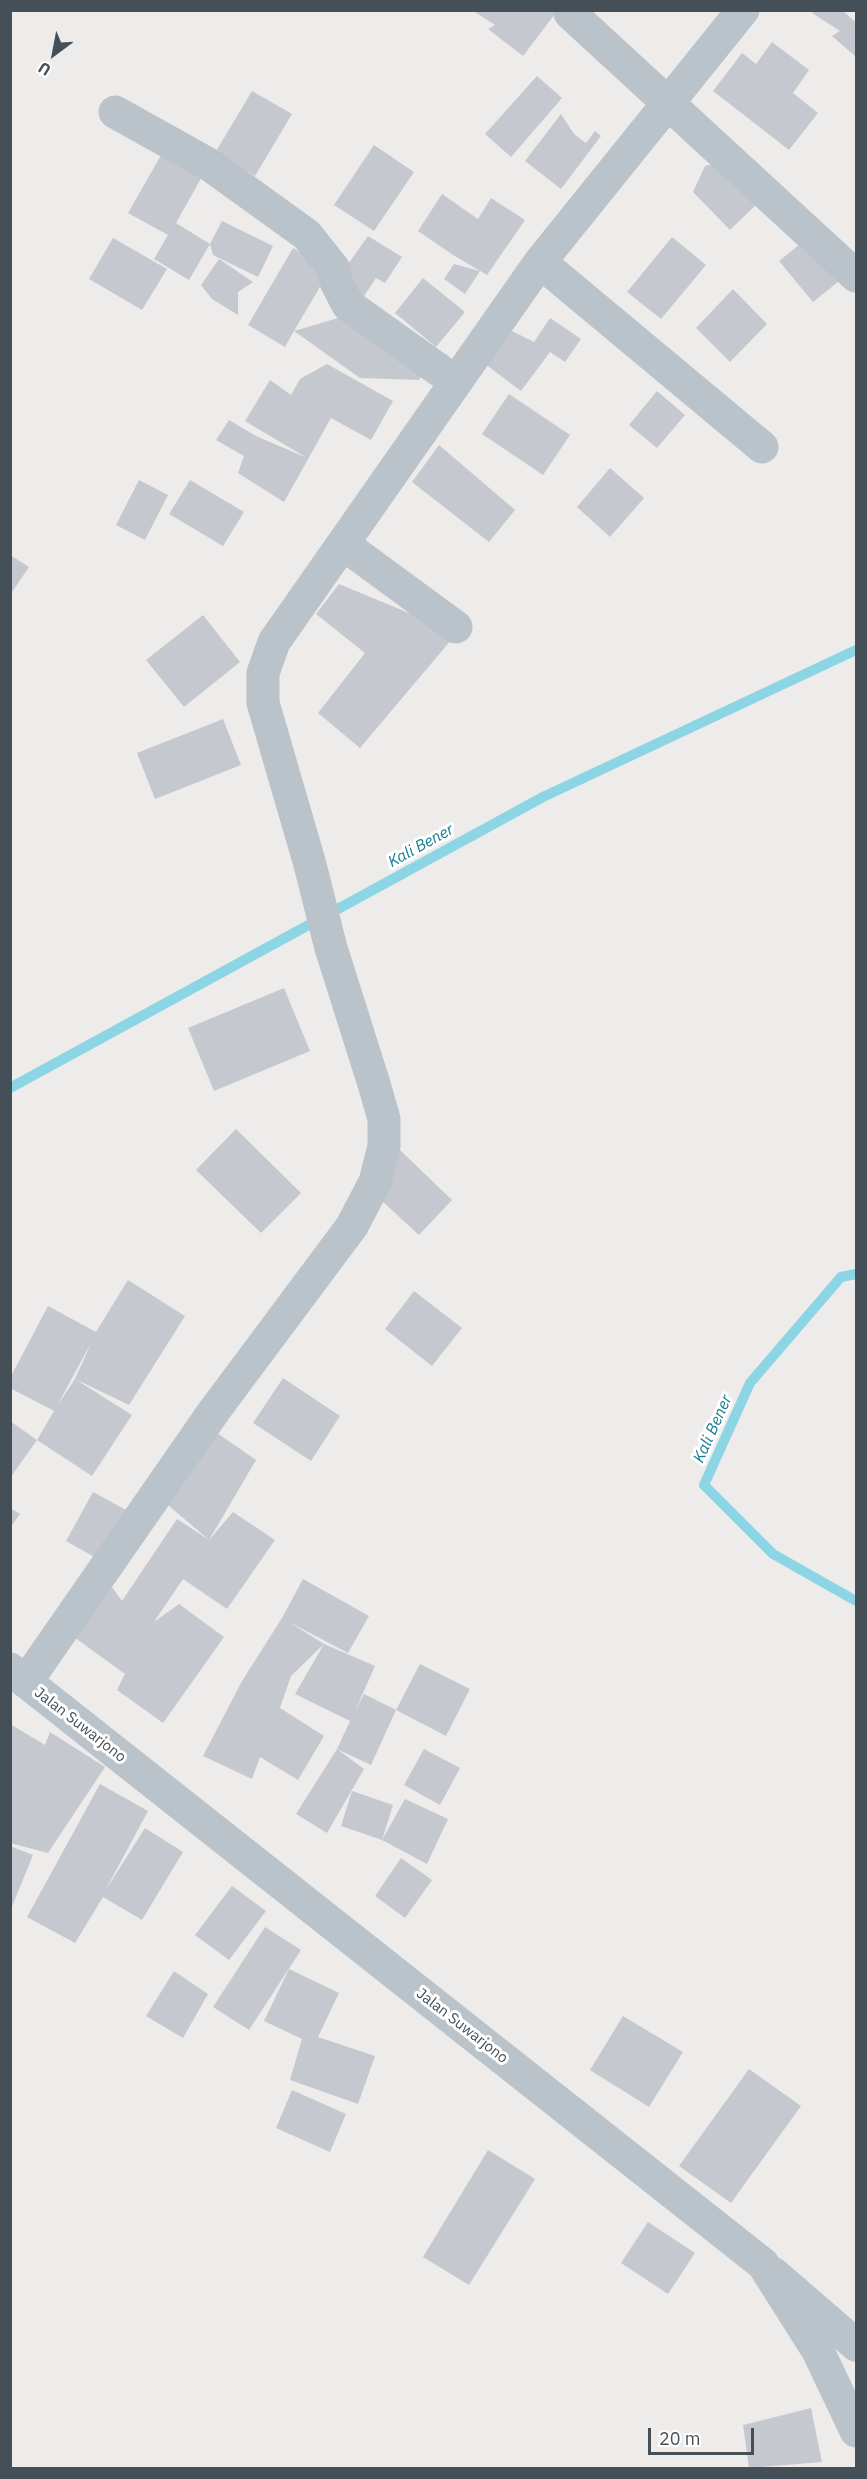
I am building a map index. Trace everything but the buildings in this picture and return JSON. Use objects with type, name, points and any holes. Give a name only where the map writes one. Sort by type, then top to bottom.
[{"type":"street","points":[[18,1676],[352,1226],[375,1182],[384,1146],[384,1119],[331,948],[309,861],[263,703],[263,673],[274,642],[540,261],[743,10]]},
{"type":"street","points":[[570,13],[856,276]]},
{"type":"street","points":[[115,112],[210,165],[307,235],[334,269],[336,282],[348,305],[456,382]]},
{"type":"street","points":[[540,261],[762,447]]},
{"type":"street","points":[[343,544],[456,627]]},
{"type":"street","name":"Jalan Suwarjono","points":[[18,1676],[763,2264],[818,2351],[856,2431]]},
{"type":"street","points":[[763,2264],[856,2345]]},
{"type":"waterway","name":"Kali Bener","points":[[10,1088],[543,797],[856,650]]},
{"type":"waterway","name":"Kali Bener","points":[[856,1274],[841,1277],[750,1383],[704,1485],[773,1554],[856,1601]]}]
